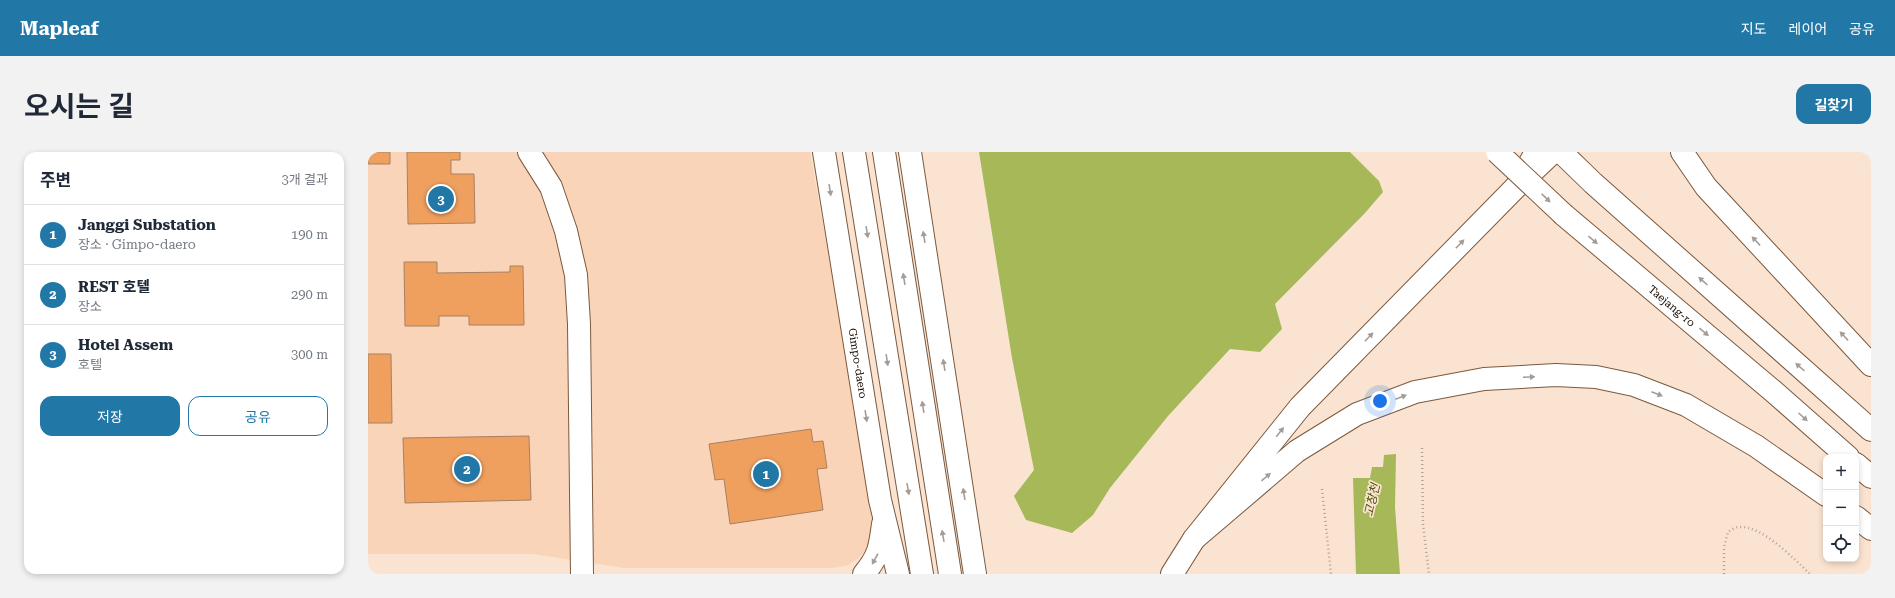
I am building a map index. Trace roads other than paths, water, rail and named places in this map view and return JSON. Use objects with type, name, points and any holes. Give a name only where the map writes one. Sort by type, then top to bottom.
[{"type":"main road","points":[[529,152],[551,187],[566,231],[576,275],[579,324],[582,574]]},
{"type":"main road","name":"Gimpo-daero","points":[[824,152],[884,515],[898,574]]},
{"type":"main road","points":[[854,152],[922,574]]},
{"type":"main road","points":[[884,152],[950,574]]},
{"type":"main road","points":[[910,152],[975,574]]},
{"type":"main road","name":"Taejang-ro","points":[[1498,152],[1564,215],[1773,390],[1845,454]]},
{"type":"main road","points":[[1517,186],[1536,152]]},
{"type":"main road","points":[[1172,574],[1194,539],[1300,407],[1517,186],[1553,152]]},
{"type":"main road","points":[[1561,152],[1871,430]]},
{"type":"main road","points":[[1682,152],[1706,187],[1871,365]]},
{"type":"main road","points":[[1194,539],[1297,450],[1357,414],[1415,392],[1484,380],[1556,375],[1596,377],[1634,385],[1686,405],[1756,446],[1823,493]]},
{"type":"main road","points":[[1859,467],[1871,478]]},
{"type":"main road","points":[[864,574],[872,565],[880,550],[884,515]]},
{"type":"main road","points":[[1859,519],[1871,529]]},
{"type":"water","points":[[979,152],[1350,152],[1379,181],[1383,192],[1365,213],[1275,304],[1282,329],[1260,352],[1230,349],[1168,416],[1110,488],[1093,515],[1072,533],[1026,520],[1014,496],[1034,470],[1012,358]]},
{"type":"water","name":"고창천","points":[[1396,454],[1395,507],[1400,574],[1356,574],[1353,478],[1370,478],[1372,467],[1383,467],[1384,455]]},
{"type":"place","name":"Hotel Assem","points":[[441,199]]},
{"type":"place","name":"REST 호텔","points":[[467,469]]},
{"type":"place","name":"Janggi Substation","points":[[766,474]]}]
